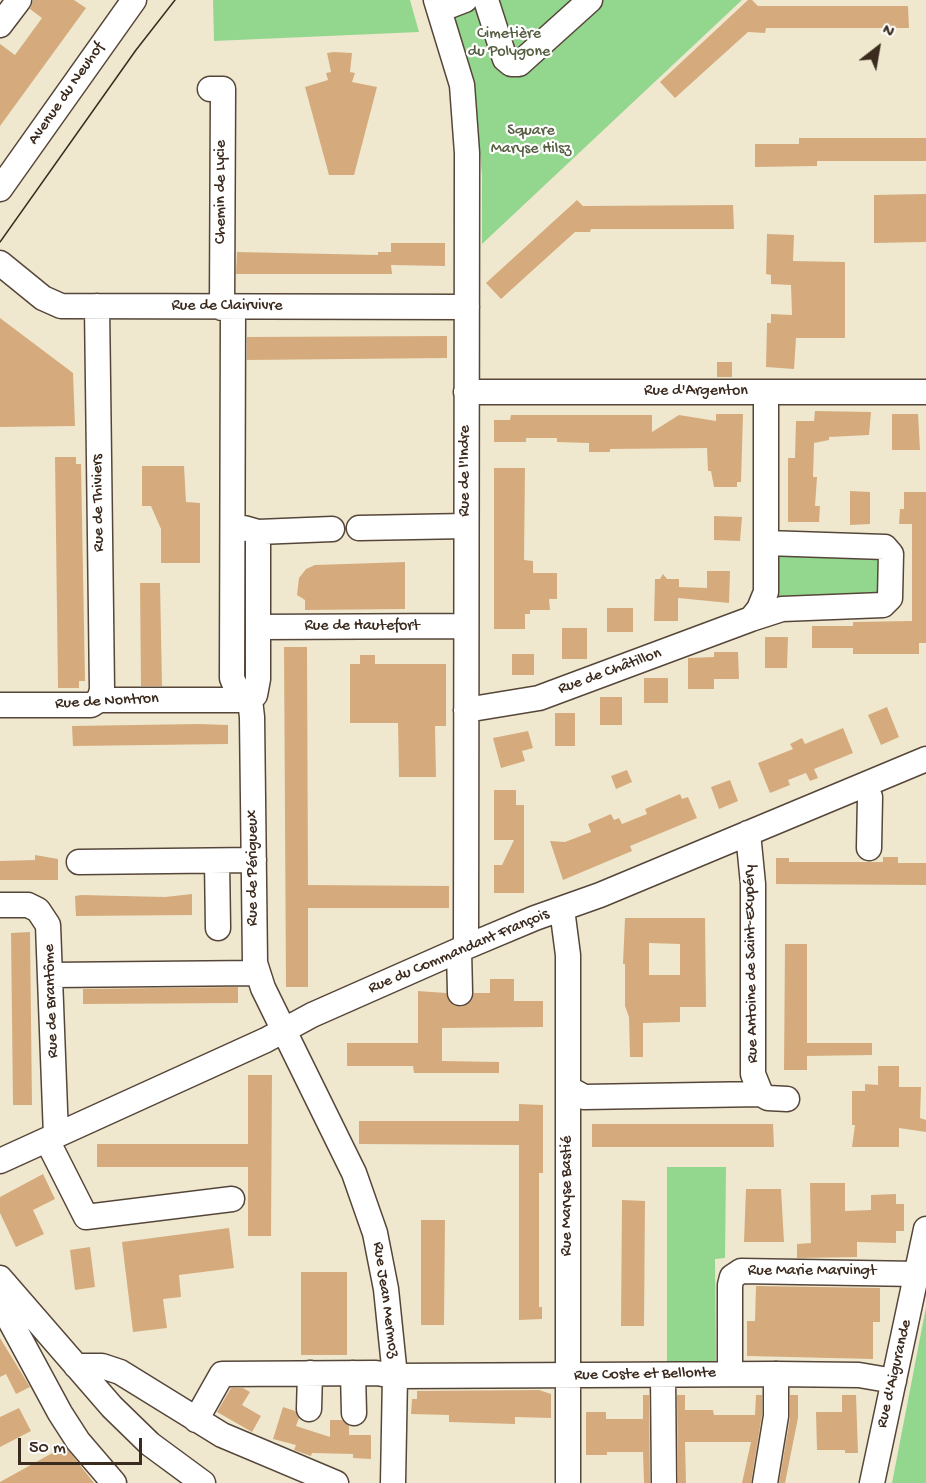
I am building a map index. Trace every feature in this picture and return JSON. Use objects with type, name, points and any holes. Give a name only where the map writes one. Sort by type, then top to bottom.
[{"type":"street","points":[[0,25],[19,0]]},
{"type":"street","name":"Avenue du Neuhof","points":[[0,189],[134,0]]},
{"type":"street","points":[[437,5],[465,0]]},
{"type":"street","points":[[486,0],[506,59],[511,64],[519,64],[590,0]]},
{"type":"street","name":"Rue de l'Indre","points":[[437,5],[462,85],[467,153],[466,710],[460,993]]},
{"type":"street","name":"Chemin de Lycie","points":[[210,89],[223,89],[227,308]]},
{"type":"street","name":"Rue de Clairvivre","points":[[0,264],[51,303],[227,308],[467,307]]},
{"type":"street","name":"Rue de Thiviers","points":[[97,306],[102,690],[99,700]]},
{"type":"street","points":[[227,308],[234,519],[232,678],[239,695],[250,700]]},
{"type":"street","name":"Rue d'Argenton","points":[[466,392],[926,392]]},
{"type":"street","points":[[751,619],[759,609],[766,592],[766,392]]},
{"type":"street","points":[[234,519],[241,527],[258,532],[332,529]]},
{"type":"street","points":[[359,528],[466,526]]},
{"type":"street","name":"Rue de Périgueux","points":[[258,532],[257,688],[250,700],[254,955],[257,973],[284,1030]]},
{"type":"street","name":"Rue de Châtillon","points":[[466,710],[539,698],[782,609],[883,605],[890,598],[891,554],[885,547],[766,543]]},
{"type":"street","name":"Rue de Hautefort","points":[[259,627],[466,626]]},
{"type":"street","name":"Rue de Nontron","points":[[0,705],[91,705],[99,700],[250,700]]},
{"type":"street","name":"Rue du Commandant François","points":[[0,1161],[462,948],[926,759]]},
{"type":"street","points":[[865,785],[870,797],[869,848]]},
{"type":"street","name":"Rue Antoine de Saint-Exupéry","points":[[748,833],[753,884],[753,1074],[761,1094]]},
{"type":"street","points":[[79,862],[254,860]]},
{"type":"street","points":[[217,861],[218,928]]},
{"type":"street","name":"Rue de Brantôme","points":[[0,905],[28,905],[44,916],[50,933],[51,1138]]},
{"type":"street","name":"Rue Maryse Bastié","points":[[562,909],[568,955],[568,1483]]},
{"type":"street","points":[[51,975],[257,973]]},
{"type":"street","name":"Rue Jean Mermoz","points":[[284,1030],[354,1173],[375,1233],[386,1288],[394,1376],[393,1483]]},
{"type":"street","points":[[568,1088],[584,1097],[761,1094],[768,1098],[787,1099]]},
{"type":"street","points":[[51,1138],[86,1217],[232,1199]]},
{"type":"street","name":"Rue d'Aigurande","points":[[872,1483],[926,1229]]},
{"type":"street","name":"Rue Marie Marvingt","points":[[730,1374],[730,1286],[732,1277],[741,1271],[917,1274]]},
{"type":"street","points":[[0,1278],[112,1407],[150,1444],[204,1483]]},
{"type":"street","points":[[1,1309],[60,1413],[89,1455],[114,1483]]},
{"type":"street","points":[[76,1366],[102,1366],[120,1372],[196,1420],[248,1448],[336,1483]]},
{"type":"street","points":[[309,1409],[310,1373]]},
{"type":"street","points":[[353,1373],[354,1413]]},
{"type":"street","name":"Rue Coste et Bellonte","points":[[196,1420],[222,1374],[568,1376],[776,1374],[859,1375],[894,1381]]},
{"type":"street","points":[[765,1483],[776,1416],[776,1374]]},
{"type":"street","points":[[663,1375],[664,1483]]},
{"type":"green space","points":[[213,0],[410,0],[419,32],[214,41]]},
{"type":"green space","name":"Square Maryse Hilsz","points":[[450,0],[742,0],[482,244],[482,176],[476,104]]},
{"type":"green space","points":[[777,554],[881,558],[881,588],[877,592],[776,599]]},
{"type":"green space","points":[[667,1167],[726,1167],[725,1258],[715,1259],[716,1366],[667,1365]]},
{"type":"green space","points":[[926,1307],[926,1483],[892,1483]]},
{"type":"building","points":[[33,0],[74,0],[86,8],[0,126],[0,44],[15,55],[42,18],[30,9]]},
{"type":"building","points":[[748,0],[752,0],[758,6],[908,6],[909,28],[766,28],[765,33],[748,32],[675,98],[660,82]]},
{"type":"building","points":[[327,53],[352,53],[350,72],[355,73],[352,82],[377,87],[354,175],[329,175],[305,87],[328,80],[326,73],[331,72]]},
{"type":"building","points":[[799,138],[926,138],[926,161],[817,161],[817,166],[755,167],[755,144],[799,144]]},
{"type":"building","points":[[926,194],[926,242],[874,243],[874,195]]},
{"type":"building","points":[[577,200],[583,206],[733,205],[734,229],[591,229],[590,232],[575,232],[501,299],[486,283]]},
{"type":"building","points":[[767,234],[794,235],[793,261],[845,262],[845,338],[796,338],[794,369],[766,367],[767,323],[771,323],[771,314],[792,315],[791,285],[771,284],[771,275],[766,274]]},
{"type":"building","points":[[391,243],[445,243],[445,266],[391,265],[392,274],[236,274],[237,252],[378,255],[378,252],[391,252]]},
{"type":"building","points":[[0,318],[73,373],[75,426],[0,427]]},
{"type":"building","points":[[447,336],[447,358],[247,360],[247,337]]},
{"type":"building","points":[[717,362],[732,362],[732,377],[717,377]]},
{"type":"building","points":[[815,411],[871,412],[869,435],[829,437],[829,440],[814,443],[813,477],[817,477],[815,506],[820,506],[819,522],[788,522],[788,458],[795,458],[796,421],[814,421]]},
{"type":"building","points":[[716,414],[743,414],[741,482],[737,482],[737,487],[714,487],[711,471],[708,471],[707,448],[610,449],[610,452],[589,452],[589,443],[557,442],[557,438],[526,438],[526,442],[494,442],[494,420],[510,420],[511,415],[652,415],[652,432],[679,415],[716,421]]},
{"type":"building","points":[[892,414],[918,414],[920,450],[892,450]]},
{"type":"building","points":[[55,457],[76,457],[76,464],[81,464],[85,681],[79,681],[79,688],[58,688]]},
{"type":"building","points":[[142,466],[184,466],[186,502],[200,503],[200,563],[161,563],[161,529],[151,506],[142,506]]},
{"type":"building","points":[[494,468],[525,468],[524,560],[533,561],[533,573],[557,573],[557,599],[549,599],[550,610],[530,610],[530,614],[525,614],[525,629],[494,629]]},
{"type":"building","points":[[850,491],[870,492],[870,524],[850,525]]},
{"type":"building","points":[[904,492],[926,492],[926,643],[919,643],[919,654],[853,654],[853,648],[812,648],[812,626],[853,626],[853,622],[912,621],[912,524],[899,524],[900,509],[904,509]]},
{"type":"building","points":[[714,516],[742,517],[740,541],[714,540]]},
{"type":"building","points":[[405,562],[405,609],[305,610],[305,600],[297,595],[299,578],[306,569],[315,565]]},
{"type":"building","points":[[707,571],[730,571],[729,603],[678,598],[678,621],[654,621],[655,579],[660,579],[663,574],[667,579],[679,579],[679,587],[707,588]]},
{"type":"building","points":[[140,583],[160,583],[162,686],[141,686]]},
{"type":"building","points":[[607,608],[633,608],[633,632],[607,632]]},
{"type":"building","points":[[562,628],[587,628],[587,659],[562,659]]},
{"type":"building","points":[[765,637],[788,637],[787,668],[765,668]]},
{"type":"building","points":[[284,647],[307,647],[308,885],[449,886],[449,908],[308,908],[308,987],[286,987]]},
{"type":"building","points":[[714,652],[738,652],[739,679],[714,679],[714,689],[688,689],[688,658],[714,657]]},
{"type":"building","points":[[512,654],[534,654],[534,675],[512,675]]},
{"type":"building","points":[[360,655],[375,655],[375,664],[446,664],[446,726],[435,726],[436,777],[399,777],[398,723],[350,723],[350,664],[360,664]]},
{"type":"building","points":[[644,678],[668,678],[668,703],[644,703]]},
{"type":"building","points":[[600,697],[622,697],[622,725],[600,725]]},
{"type":"building","points":[[887,707],[899,737],[881,745],[868,715]]},
{"type":"building","points":[[555,713],[575,713],[575,746],[555,746]]},
{"type":"building","points":[[228,725],[228,744],[73,746],[72,726]]},
{"type":"building","points":[[843,728],[853,753],[814,769],[818,778],[810,781],[806,773],[788,780],[790,785],[770,793],[758,763],[793,749],[790,744],[802,738],[805,744]]},
{"type":"building","points":[[528,731],[533,748],[522,751],[525,761],[501,768],[493,738]]},
{"type":"building","points":[[627,770],[632,782],[616,789],[611,776]]},
{"type":"building","points":[[730,780],[738,801],[719,809],[711,787]]},
{"type":"building","points":[[494,790],[516,790],[516,805],[524,805],[524,893],[494,893],[494,865],[502,865],[514,840],[494,840]]},
{"type":"building","points":[[680,794],[682,799],[688,797],[697,818],[630,846],[632,851],[563,880],[550,841],[565,842],[591,832],[588,824],[611,814],[614,820],[619,818],[622,824],[647,814],[645,809]]},
{"type":"building","points":[[35,855],[58,859],[58,880],[0,880],[0,861],[35,860]]},
{"type":"building","points":[[883,857],[898,857],[898,863],[926,863],[926,885],[776,884],[776,858],[789,858],[789,862],[883,862]]},
{"type":"building","points":[[192,894],[192,915],[76,916],[75,896],[165,897]]},
{"type":"building","points":[[625,918],[705,918],[706,1007],[680,1007],[680,1022],[643,1023],[643,1057],[630,1057],[629,1017],[625,1006],[625,964],[623,964]],"holes":[[[649,943],[680,944],[680,975],[649,975]]]},
{"type":"building","points":[[30,932],[32,1105],[13,1105],[11,933]]},
{"type":"building","points":[[785,944],[807,944],[807,1043],[872,1043],[872,1055],[807,1056],[807,1070],[784,1070]]},
{"type":"building","points":[[490,979],[514,979],[514,1001],[543,1001],[543,1027],[442,1028],[442,1061],[499,1062],[499,1073],[414,1073],[413,1066],[347,1066],[347,1043],[418,1043],[418,991],[446,993],[453,1005],[461,1007],[472,1000],[474,993],[490,993]]},
{"type":"building","points":[[238,987],[238,1003],[83,1004],[83,989]]},
{"type":"building","points":[[878,1066],[899,1066],[899,1087],[921,1087],[920,1118],[926,1120],[926,1132],[899,1128],[899,1147],[852,1147],[855,1125],[852,1125],[852,1091],[865,1091],[865,1084],[878,1085]]},
{"type":"building","points":[[248,1075],[272,1075],[271,1236],[248,1236],[248,1167],[97,1167],[97,1144],[248,1144]]},
{"type":"building","points":[[519,1104],[543,1105],[543,1173],[539,1173],[539,1307],[542,1307],[542,1319],[519,1320],[519,1145],[359,1144],[359,1121],[519,1121]]},
{"type":"building","points":[[592,1124],[773,1124],[774,1147],[592,1147]]},
{"type":"building","points":[[43,1174],[55,1199],[33,1210],[44,1234],[16,1247],[0,1213],[0,1197]]},
{"type":"building","points":[[810,1183],[845,1183],[845,1211],[871,1210],[871,1195],[896,1194],[896,1204],[904,1204],[904,1231],[896,1231],[896,1243],[857,1242],[857,1257],[797,1258],[797,1244],[811,1243]]},
{"type":"building","points":[[746,1189],[781,1189],[784,1242],[744,1242]]},
{"type":"building","points":[[622,1200],[645,1201],[644,1326],[621,1326]]},
{"type":"building","points":[[421,1220],[445,1220],[444,1325],[421,1325]]},
{"type":"building","points":[[229,1228],[234,1268],[179,1275],[181,1297],[163,1299],[167,1328],[133,1332],[122,1242]]},
{"type":"building","points":[[90,1247],[95,1287],[75,1290],[70,1250]]},
{"type":"building","points":[[301,1272],[347,1272],[347,1355],[301,1355]]},
{"type":"building","points":[[756,1286],[880,1288],[880,1322],[873,1322],[873,1359],[747,1356],[747,1321],[755,1321]]},
{"type":"building","points":[[0,1338],[30,1387],[16,1394],[6,1374],[0,1377]]},
{"type":"building","points":[[231,1388],[243,1388],[250,1392],[242,1405],[261,1416],[252,1432],[217,1412]]},
{"type":"building","points":[[539,1390],[551,1394],[551,1418],[515,1417],[515,1424],[449,1422],[449,1415],[411,1414],[412,1399],[417,1399],[417,1391]]},
{"type":"building","points":[[643,1395],[649,1395],[650,1483],[644,1483],[643,1452],[607,1452],[607,1455],[586,1455],[586,1412],[606,1412],[606,1419],[643,1419]]},
{"type":"building","points":[[677,1395],[685,1395],[685,1410],[713,1410],[714,1415],[755,1415],[756,1395],[762,1395],[762,1415],[751,1483],[742,1483],[751,1442],[685,1442],[686,1483],[678,1483]]},
{"type":"building","points":[[790,1395],[798,1395],[798,1418],[785,1483],[779,1483],[790,1418]]},
{"type":"building","points":[[842,1395],[856,1395],[858,1453],[845,1453],[845,1450],[817,1450],[816,1412],[842,1412]]},
{"type":"building","points":[[283,1407],[295,1411],[299,1418],[296,1426],[330,1437],[330,1420],[342,1420],[349,1426],[349,1435],[371,1435],[371,1459],[353,1458],[353,1454],[312,1453],[311,1456],[294,1450],[296,1445],[273,1439]]},
{"type":"building","points":[[19,1408],[31,1431],[0,1447],[0,1417]]},
{"type":"building","points":[[65,1446],[94,1483],[0,1483],[0,1482]]},
{"type":"tram line","points":[[0,242],[136,50],[175,0]]},
{"type":"park label","name":"Cimetière du Polygone","points":[[509,44]]}]
